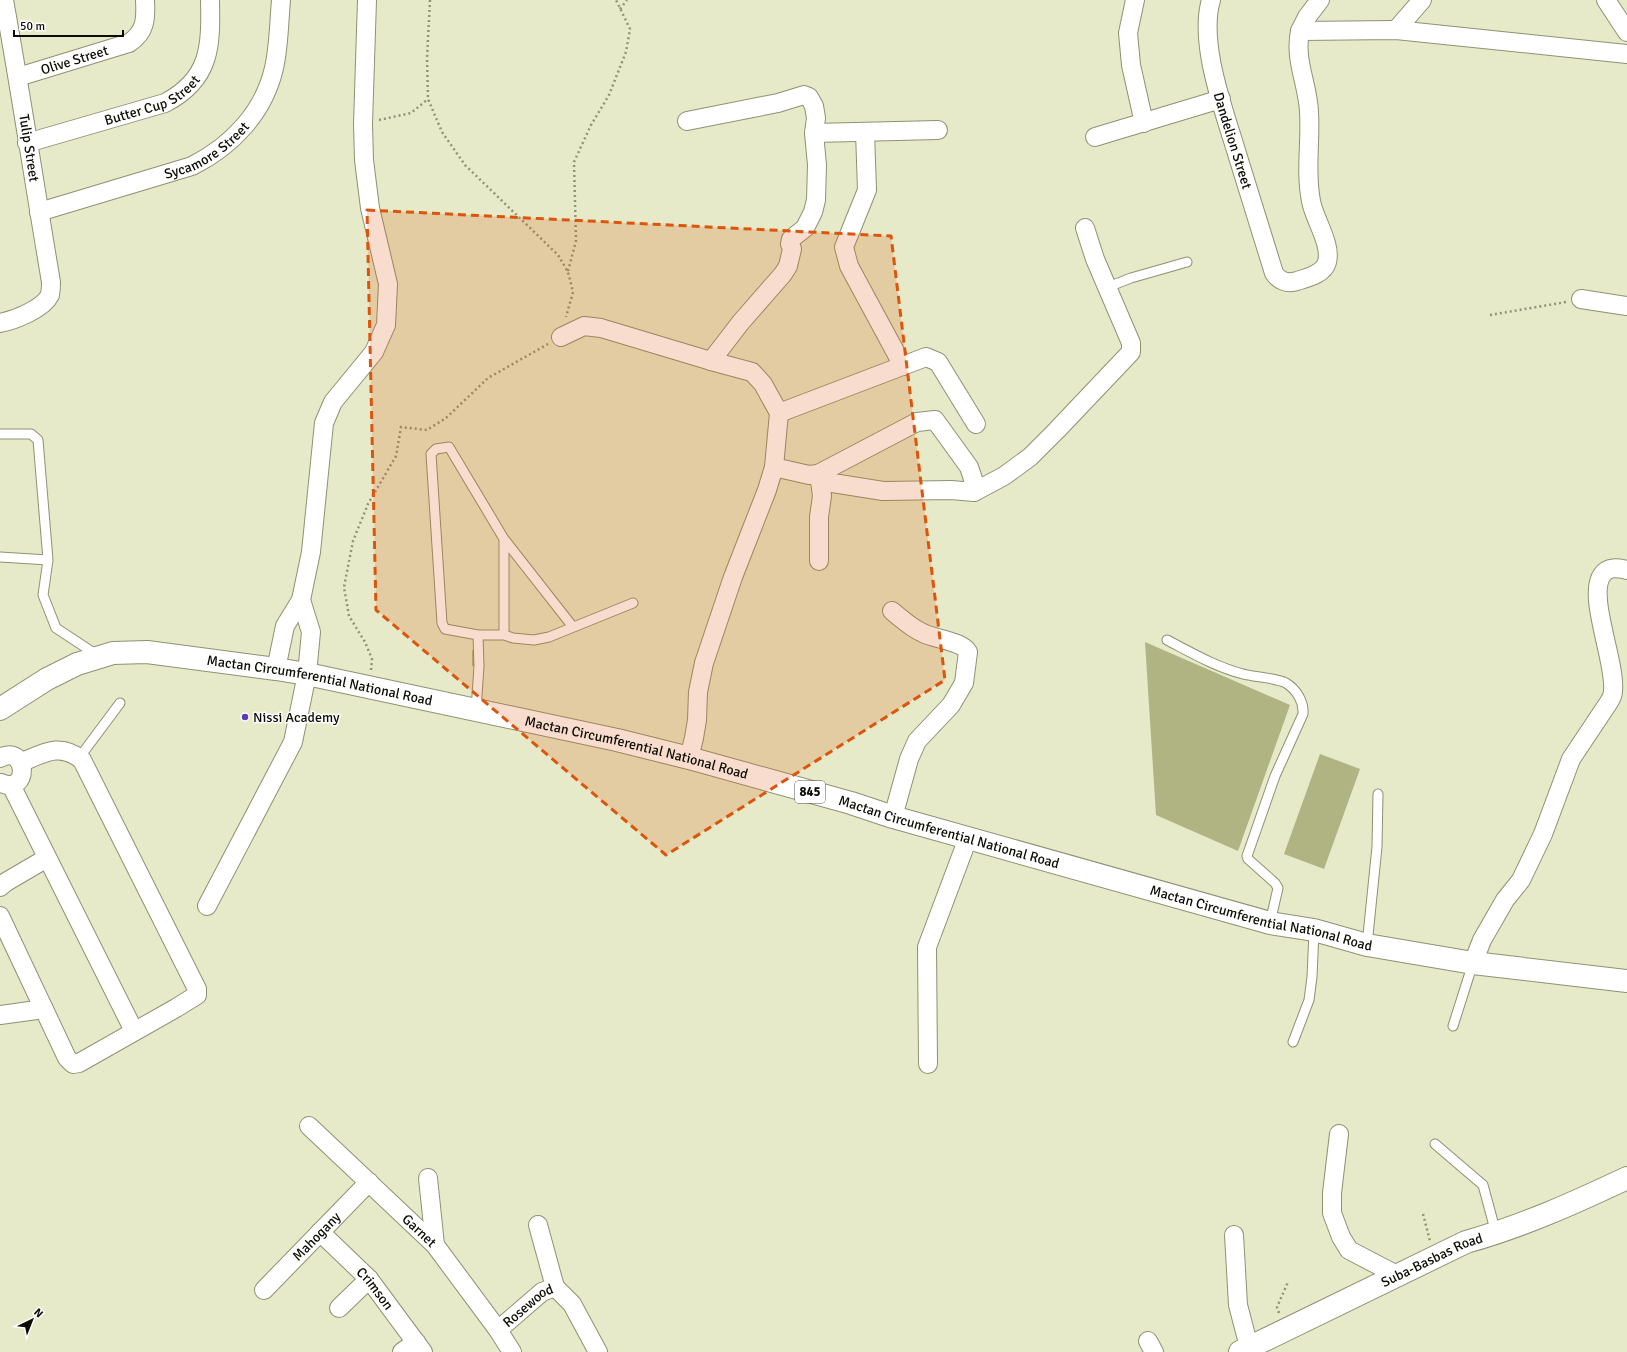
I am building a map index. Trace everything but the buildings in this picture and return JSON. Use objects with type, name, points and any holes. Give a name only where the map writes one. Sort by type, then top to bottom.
[{"type":"main road","name":"Mactan Circumferential National Road","points":[[0,710],[62,670],[98,656],[113,653],[147,652],[307,674],[616,740],[690,758],[851,803],[893,817],[1270,923],[1314,930],[1367,945],[1473,963],[1627,981]]},
{"type":"main road","name":"Suba-Basbas Road","points":[[1245,1349],[1466,1242],[1496,1234],[1570,1206],[1627,1178]]},
{"type":"street","name":"Tulip Street","points":[[0,323],[26,314],[36,308],[49,296],[51,282],[4,0]]},
{"type":"street","name":"Olive Street","points":[[18,77],[130,43],[143,29],[146,14],[145,0]]},
{"type":"street","name":"Butter Cup Street","points":[[27,143],[164,103],[179,95],[196,79],[206,62],[210,40],[210,0]]},
{"type":"street","name":"Sycamore Street","points":[[39,212],[192,166],[213,155],[234,138],[252,117],[265,95],[276,57],[281,0]]},
{"type":"street","points":[[276,669],[285,626],[301,600],[311,552],[316,516],[324,423],[333,402],[374,352],[386,325],[388,284],[370,208],[364,160],[363,124],[367,0]]},
{"type":"street","points":[[1134,0],[1128,34],[1131,64],[1144,123]]},
{"type":"street","name":"Dandelion Street","points":[[1211,0],[1208,12],[1207,41],[1221,99],[1274,273],[1277,278],[1290,282],[1296,282],[1319,273],[1327,264],[1328,256],[1326,245],[1309,193],[1309,114],[1306,87],[1297,52],[1300,31]]},
{"type":"street","points":[[1320,0],[1307,17],[1300,31],[1396,30],[1627,54]]},
{"type":"street","points":[[1396,30],[1422,0]]},
{"type":"street","points":[[1606,0],[1627,32]]},
{"type":"street","points":[[687,121],[778,103],[804,95],[809,97],[814,106],[816,118],[814,132],[817,166],[816,200],[813,212],[805,228],[791,240],[790,244],[792,249],[788,266],[783,274],[741,322],[711,361]]},
{"type":"street","points":[[1095,137],[1221,99]]},
{"type":"street","points":[[814,132],[938,130]]},
{"type":"street","points":[[865,132],[867,190],[844,247],[849,266],[903,366]]},
{"type":"street","points":[[774,467],[796,470],[819,478],[883,492],[951,490],[974,492],[1004,476],[1030,457],[1131,352],[1130,343],[1108,287],[1095,259],[1085,228]]},
{"type":"street","points":[[1581,299],[1627,306]]},
{"type":"street","points":[[561,337],[584,326],[601,328],[752,372],[763,384],[779,413],[774,467],[767,490],[733,577],[704,663],[698,692],[697,720],[690,758]]},
{"type":"street","points":[[779,413],[926,357],[938,362],[976,424]]},
{"type":"street","points":[[819,478],[916,422],[935,420],[969,467],[973,479],[974,492]]},
{"type":"street","points":[[819,478],[822,496],[819,517],[819,561]]},
{"type":"street","points":[[1473,963],[1482,940],[1505,900],[1521,880],[1543,834],[1571,759],[1614,692],[1612,672],[1597,598],[1599,582],[1602,575],[1607,570],[1612,568],[1627,570]]},
{"type":"street","points":[[207,906],[293,742],[307,674],[311,632],[301,600]]},
{"type":"street","points":[[892,611],[911,627],[923,634],[959,645],[966,648],[968,652],[964,683],[951,705],[917,741],[909,759],[893,817]]},
{"type":"street","points":[[0,916],[67,1058],[73,1064],[79,1063],[195,997],[197,989],[86,767],[79,758],[63,750],[54,750],[20,763]]},
{"type":"street","points":[[1,756],[14,757],[22,767],[22,775],[18,781],[6,784],[47,858],[134,1031]]},
{"type":"street","points":[[928,1064],[927,947],[968,838]]},
{"type":"street","points":[[0,887],[47,858]]},
{"type":"street","points":[[0,1015],[44,1009]]},
{"type":"street","name":"Garnet","points":[[309,1126],[435,1245],[498,1330],[512,1352]]},
{"type":"street","points":[[1339,1134],[1332,1194],[1332,1213],[1341,1237],[1349,1250],[1398,1275]]},
{"type":"street","points":[[428,1178],[435,1245]]},
{"type":"street","name":"Mahogany","points":[[264,1290],[369,1182]]},
{"type":"street","points":[[538,1225],[555,1287]]},
{"type":"street","name":"Crimson","points":[[320,1232],[369,1279],[414,1349]]},
{"type":"street","points":[[1234,1234],[1238,1305],[1245,1349]]},
{"type":"street","points":[[339,1308],[369,1279]]},
{"type":"street","name":"Rosewood","points":[[498,1330],[542,1292],[555,1287],[572,1304],[598,1352]]},
{"type":"lane","points":[[1108,287],[1131,278],[1187,262]]},
{"type":"lane","points":[[0,434],[31,434],[38,440],[48,560],[43,596],[56,628],[98,656]]},
{"type":"lane","points":[[572,627],[504,539],[449,447],[436,449],[431,454],[442,623],[445,629],[478,635],[504,635],[512,638],[534,640],[549,637],[633,602]]},
{"type":"lane","points":[[504,539],[504,635]]},
{"type":"lane","points":[[0,557],[48,560]]},
{"type":"lane","points":[[476,710],[479,666],[478,635]]},
{"type":"lane","points":[[1167,640],[1212,664],[1243,674],[1284,682],[1294,691],[1302,703],[1303,714],[1275,776],[1246,856],[1248,860],[1275,883],[1278,888],[1270,923]]},
{"type":"lane","points":[[79,758],[120,703]]},
{"type":"lane","points":[[1367,945],[1377,847],[1378,794]]},
{"type":"lane","points":[[1293,1042],[1309,1000],[1312,978],[1314,930]]},
{"type":"lane","points":[[1453,1026],[1473,963]]},
{"type":"lane","points":[[1436,1144],[1483,1185],[1496,1234]]},
{"type":"path","points":[[369,688],[372,659],[365,642],[349,616],[344,587],[353,541],[368,504],[396,456],[401,427],[427,430],[446,418],[488,378],[561,337],[573,292],[568,272],[558,255],[465,165],[442,132],[428,99],[427,58],[430,0]]},
{"type":"path","points":[[568,272],[576,240],[574,162],[591,125],[609,94],[626,52],[630,29],[616,0]]},
{"type":"path","points":[[620,9],[627,0]]},
{"type":"path","points":[[363,124],[411,113],[428,99]]},
{"type":"path","points":[[1490,315],[1581,299]]},
{"type":"path","points":[[1423,1214],[1434,1257]]},
{"type":"path","points":[[1284,1330],[1278,1308],[1288,1282]]},
{"type":"highlighted area","points":[[367,210],[891,236],[945,680],[666,855],[376,610]]},
{"type":"place","name":"Nissi Academy","points":[[245,717]]}]
